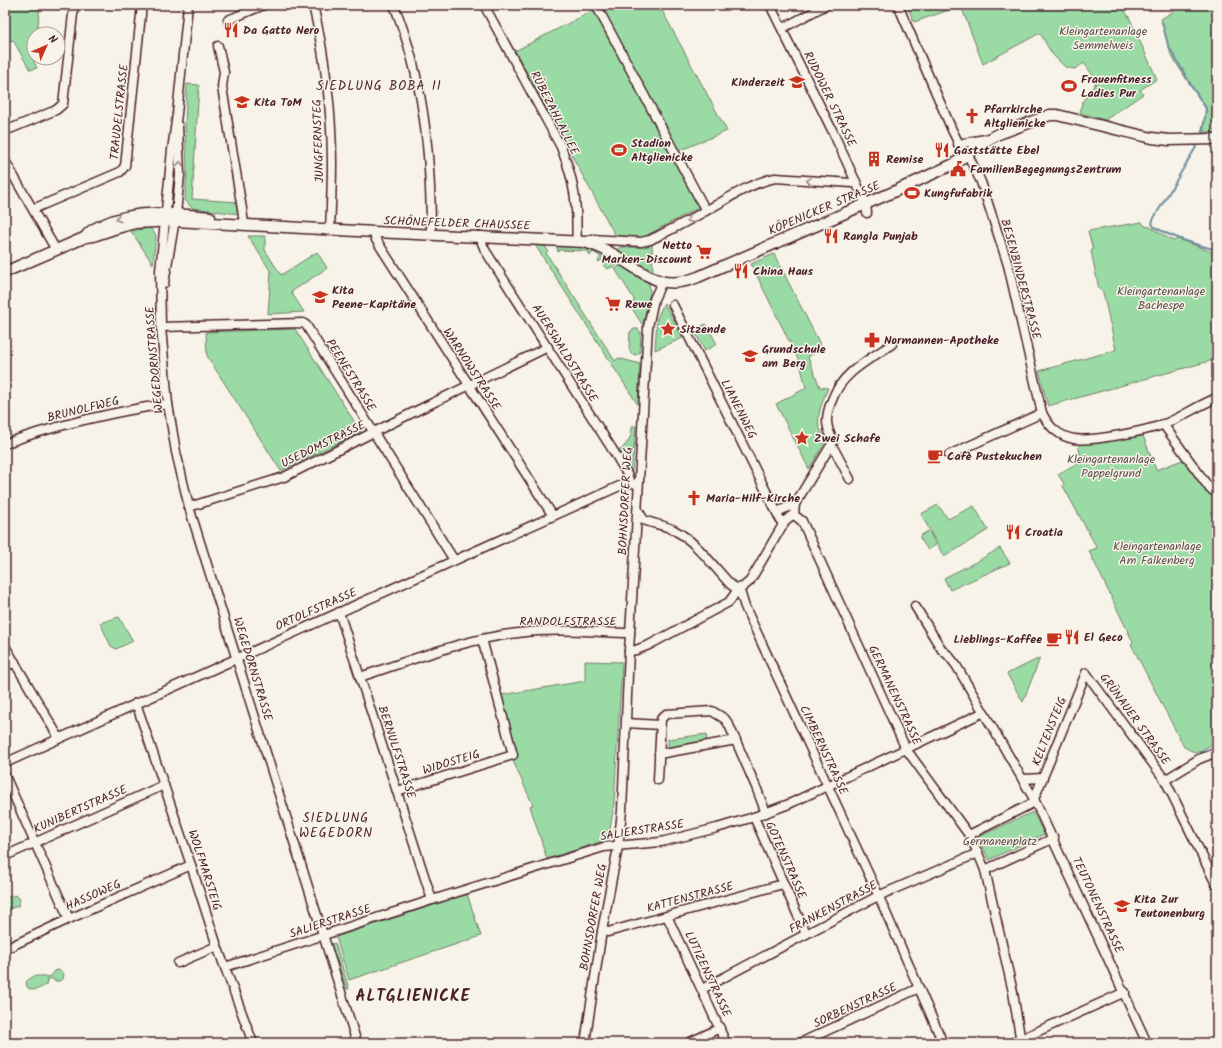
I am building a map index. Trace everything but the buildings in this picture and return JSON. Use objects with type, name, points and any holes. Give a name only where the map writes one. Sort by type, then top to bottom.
[{"type":"main road","name":"KÖPENICKER STRASSE","points":[[662,282],[674,283],[687,281],[867,208],[954,164],[988,139],[1021,125],[1054,115],[1152,138],[1169,140],[1217,139]]},
{"type":"main road","name":"SCHÖNEFELDER CHAUSSEE","points":[[5,272],[86,237],[135,223],[170,217],[217,218],[242,224],[330,230],[581,241],[610,252],[653,279],[662,282]]},
{"type":"street","points":[[5,131],[56,110],[64,104],[74,5]]},
{"type":"street","name":"TRAUDELSTRASSE","points":[[33,209],[124,169],[142,5]]},
{"type":"street","name":"WEGEDORNSTRASSE","points":[[188,5],[178,114],[180,169],[160,271],[161,326],[168,404],[176,452],[189,507],[357,1043]]},
{"type":"street","points":[[228,20],[264,5]]},
{"type":"street","name":"JUNGFERNSTEG","points":[[313,5],[325,64],[328,91],[332,162],[330,230]]},
{"type":"street","points":[[394,5],[406,38],[422,101],[430,169],[431,234]]},
{"type":"street","name":"RÜBEZAHLALLEE","points":[[484,5],[568,164],[581,241]]},
{"type":"street","points":[[596,5],[706,211]]},
{"type":"street","name":"RUDOWER STRASSE","points":[[770,5],[783,28],[867,208]]},
{"type":"street","points":[[783,28],[826,5]]},
{"type":"street","name":"BESENBINDERSTRASSE","points":[[898,5],[958,144],[970,159],[981,182],[1008,265],[1042,413]]},
{"type":"street","points":[[218,46],[224,72],[222,87],[242,209],[242,224]]},
{"type":"street","name":"KÖPENICKER STRASSE","points":[[958,144],[968,143],[979,139],[988,139]]},
{"type":"street","points":[[5,161],[56,250]]},
{"type":"street","points":[[581,241],[592,239],[641,242],[650,240],[754,184],[775,178],[852,184],[856,182]]},
{"type":"street","name":"WARNOWSTRASSE","points":[[375,232],[375,238],[552,516]]},
{"type":"street","name":"AUERSWALDSTRASSE","points":[[482,236],[482,243],[485,250],[634,484]]},
{"type":"street","points":[[610,252],[616,240]]},
{"type":"street","name":"BOHNSDORFER WEG","points":[[586,1043],[602,931],[618,847],[622,811],[637,509],[634,484],[648,327],[654,299],[662,282]]},
{"type":"street","name":"LIANENWEG","points":[[673,304],[783,525]]},
{"type":"street","name":"PEENESTRASSE","points":[[161,326],[303,323],[306,325],[454,560]]},
{"type":"street","points":[[637,509],[644,520],[668,527],[684,536],[730,584],[738,588],[743,587],[750,581],[783,525],[789,517],[794,515],[795,504],[831,447],[833,442],[827,427],[827,416],[829,406],[837,389],[850,372],[892,344]]},
{"type":"street","name":"USEDOMSTRASSE","points":[[189,507],[284,477],[468,385],[548,347]]},
{"type":"street","points":[[949,455],[1042,413],[1048,424],[1055,430],[1073,439],[1092,439],[1153,428],[1217,398]]},
{"type":"street","name":"BRUNOLFWEG","points":[[5,444],[25,436],[97,417],[168,404]]},
{"type":"street","points":[[1163,424],[1210,489],[1217,493]]},
{"type":"street","points":[[831,447],[834,449],[850,479]]},
{"type":"street","name":"ORTOLFSTRASSE","points":[[5,763],[624,484],[634,484]]},
{"type":"street","points":[[777,512],[795,504]]},
{"type":"street","name":"GERMANENSTRASSE","points":[[794,515],[802,521],[906,749],[969,835],[986,870],[1013,992],[1021,1041]]},
{"type":"street","points":[[629,651],[649,645],[729,602],[738,588]]},
{"type":"street","name":"CIMBERNSTRASSE","points":[[738,588],[745,607],[878,896],[943,1043]]},
{"type":"street","name":"TEUTONENSTRASSE","points":[[915,606],[942,650],[956,665],[1034,799],[1054,838],[1147,1043]]},
{"type":"street","name":"BERNULFSTRASSE","points":[[339,612],[432,900]]},
{"type":"street","name":"RANDOLFSTRASSE","points":[[360,677],[482,639],[507,634],[539,631],[630,633]]},
{"type":"street","name":"WIDOSTEIG","points":[[397,791],[513,755],[482,639]]},
{"type":"street","points":[[5,646],[59,738]]},
{"type":"street","points":[[5,667],[15,662]]},
{"type":"street","name":"KELTENSTEIG","points":[[1034,799],[1086,673]]},
{"type":"street","name":"GRÜNAUER STRASSE","points":[[1086,673],[1165,780],[1217,886]]},
{"type":"street","name":"WOLFMARSTEIG","points":[[136,703],[217,946],[252,1043]]},
{"type":"street","points":[[658,780],[661,719],[666,714],[712,711],[725,719],[736,740],[766,813]]},
{"type":"street","name":"SALIERSTRASSE","points":[[225,968],[432,900],[604,847],[618,847],[661,842],[717,828],[766,813],[789,804],[984,712]]},
{"type":"street","points":[[626,723],[660,725]]},
{"type":"street","points":[[659,754],[736,740]]},
{"type":"street","points":[[1165,780],[1199,759],[1217,752]]},
{"type":"street","points":[[5,776],[69,919]]},
{"type":"street","points":[[1023,779],[1043,778]]},
{"type":"street","name":"KUNIBERTSTRASSE","points":[[5,856],[164,785]]},
{"type":"street","points":[[969,835],[1031,804],[1034,799]]},
{"type":"street","name":"GOTENSTRASSE","points":[[754,817],[806,934]]},
{"type":"street","points":[[986,870],[1054,838]]},
{"type":"street","name":"FRANKENSTRASSE","points":[[702,989],[878,896],[978,853]]},
{"type":"street","name":"HASSOWEG","points":[[5,949],[191,865]]},
{"type":"street","name":"KATTENSTRASSE","points":[[602,931],[608,932],[783,884]]},
{"type":"street","name":"LUTIZENSTRASSE","points":[[667,916],[726,1043]]},
{"type":"street","points":[[178,963],[217,946]]},
{"type":"street","name":"SORBENSTRASSE","points":[[801,1043],[919,988]]},
{"type":"street","points":[[1012,1043],[1021,1041],[1124,992]]},
{"type":"street","points":[[688,1043],[720,1028]]},
{"type":"green space","points":[[5,5],[40,5],[38,26],[26,26],[26,63],[13,40],[5,43]]},
{"type":"green space","points":[[597,5],[659,5],[727,131],[676,152]]},
{"type":"green space","name":"Kleingartenanlage Semmelweis","points":[[907,5],[1121,5],[1129,17],[1157,79],[1140,90],[1143,94],[1105,120],[1080,113],[1082,103],[1097,81],[1084,63],[1075,69],[1065,67],[1052,54],[1040,33],[983,64],[961,6],[914,22]]},
{"type":"green space","points":[[1184,5],[1217,5],[1217,132],[1201,132],[1207,111],[1171,55],[1161,19]]},
{"type":"green space","name":"Stadion Altglienicke","points":[[594,10],[700,207],[641,238],[615,235],[515,51]]},
{"type":"green space","points":[[28,66],[36,66],[37,68],[30,70]]},
{"type":"green space","points":[[187,84],[199,85],[192,199],[238,202],[239,214],[192,208],[185,200],[187,169],[185,125]]},
{"type":"green space","name":"Kleingartenanlage Bachespe","points":[[1142,222],[1145,226],[1150,227],[1173,241],[1178,239],[1217,254],[1217,359],[1048,406],[1039,371],[1116,350],[1103,292],[1099,289],[1091,251],[1093,250],[1088,231]]},
{"type":"green space","points":[[150,228],[156,235],[153,264],[131,231]]},
{"type":"green space","points":[[248,236],[265,236],[265,250],[281,275],[317,252],[327,268],[291,292],[304,312],[268,314],[271,272]]},
{"type":"green space","points":[[535,245],[545,246],[548,251],[546,253],[615,361],[618,358],[640,364],[638,405]]},
{"type":"green space","points":[[559,245],[582,246],[591,249],[615,261],[617,265],[607,269],[603,265],[606,262],[603,259],[599,262],[598,261],[601,257],[593,252],[590,256],[588,251],[559,250],[558,252],[557,248]]},
{"type":"green space","points":[[652,245],[653,272],[617,250],[620,247],[644,247]]},
{"type":"green space","points":[[774,254],[822,348],[808,357],[820,387],[828,388],[824,396],[818,422],[826,441],[809,469],[776,404],[806,388],[800,363],[751,264]]},
{"type":"green space","points":[[622,265],[649,283],[650,292],[643,324],[633,310],[634,299],[615,269]]},
{"type":"green space","points":[[664,303],[683,338],[655,350],[657,318]]},
{"type":"green space","points":[[706,324],[717,344],[705,351],[694,330]]},
{"type":"green space","points":[[295,329],[361,432],[281,471],[207,356],[206,332]]},
{"type":"green space","points":[[634,329],[638,329],[641,333],[640,352],[636,355],[631,354],[629,348],[630,332]]},
{"type":"green space","points":[[632,426],[636,426],[632,472],[616,448],[621,450],[626,444],[632,430]]},
{"type":"green space","name":"Kleingartenanlage Am Falkenberg","points":[[1142,433],[1156,470],[1185,459],[1217,494],[1217,742],[1196,753],[1184,747],[1131,644],[1133,642],[1089,551],[1097,548],[1058,474],[1081,461],[1078,442]]},
{"type":"green space","points":[[938,505],[948,519],[974,506],[988,530],[944,557],[921,514]]},
{"type":"green space","points":[[928,531],[936,545],[928,550],[920,536]]},
{"type":"green space","points":[[1000,548],[1010,563],[950,590],[944,578]]},
{"type":"green space","points":[[119,617],[133,641],[116,649],[111,646],[100,623]]},
{"type":"green space","points":[[1040,658],[1023,702],[1007,674]]},
{"type":"green space","points":[[585,661],[622,662],[614,804],[608,842],[603,841],[547,859],[530,806],[533,805],[512,759],[517,757],[501,695],[585,681]]},
{"type":"green space","points":[[707,734],[706,743],[668,749],[668,739]]},
{"type":"green space","name":"Germanenplatz","points":[[1033,812],[1044,834],[989,860],[978,837]]},
{"type":"green space","points":[[467,894],[481,936],[349,980],[336,937]]},
{"type":"green space","points":[[16,895],[20,899],[18,906],[12,908],[6,907],[5,902],[8,897]]},
{"type":"green space","points":[[335,943],[349,989],[347,989],[331,944]]},
{"type":"green space","points":[[58,970],[64,974],[63,979],[54,981],[52,978],[47,980],[46,985],[32,990],[27,987],[26,982],[30,978],[38,976],[46,978]]},
{"type":"waterway","points":[[1162,22],[1168,45],[1206,108],[1203,132]]},
{"type":"waterway","points":[[1196,147],[1152,223],[1154,227],[1177,238],[1217,250]]},
{"type":"waterway","points":[[1200,752],[1217,747]]},
{"type":"place","name":"Da Gatto Nero","points":[[231,30]]},
{"type":"place","name":"Kinderzeit","points":[[797,82]]},
{"type":"place","name":"Frauenfitness Ladies Pur","points":[[1069,86]]},
{"type":"place","name":"Kita ToM","points":[[242,102]]},
{"type":"place","name":"Pfarrkirche Altglienicke","points":[[972,116]]},
{"type":"place","name":"Stadion Altglienicke","points":[[619,150]]},
{"type":"place","name":"Gaststätte Ebel","points":[[942,150]]},
{"type":"place","name":"Remise","points":[[874,159]]},
{"type":"place","name":"FamilienBegegnungsZentrum","points":[[958,169]]},
{"type":"place","name":"Kungfufabrik","points":[[912,193]]},
{"type":"place","name":"Rangla Punjab","points":[[831,236]]},
{"type":"place","name":"Netto Marken-Discount","points":[[704,252]]},
{"type":"place","name":"China Haus","points":[[741,271]]},
{"type":"place","name":"Kita Peene-Kapitäne","points":[[320,297]]},
{"type":"place","name":"Rewe","points":[[613,304]]},
{"type":"place","name":"Sitzende","points":[[668,329]]},
{"type":"place","name":"Normannen-Apotheke","points":[[872,340]]},
{"type":"place","name":"Grundschule am Berg","points":[[750,356]]},
{"type":"place","name":"Zwei Schafe","points":[[802,438]]},
{"type":"place","name":"Cafè Pustekuchen","points":[[935,456]]},
{"type":"place","name":"Maria-Hilf-Kirche","points":[[694,498]]},
{"type":"place","name":"Croatia","points":[[1013,532]]},
{"type":"place","name":"El Geco","points":[[1072,637]]},
{"type":"place","name":"Lieblings-Kaffee","points":[[1054,639]]},
{"type":"place","name":"Kita Zur Teutonenburg","points":[[1122,906]]},
{"type":"district","name":"SIEDLUNG BOBA II","points":[[379,85]]},
{"type":"district","name":"SIEDLUNG WEGEDORN","points":[[336,824]]},
{"type":"district","name":"ALTGLIENICKE","points":[[413,995]]},
{"type":"park label","name":"Kleingartenanlage Pappelgrund","points":[[1111,466]]}]
